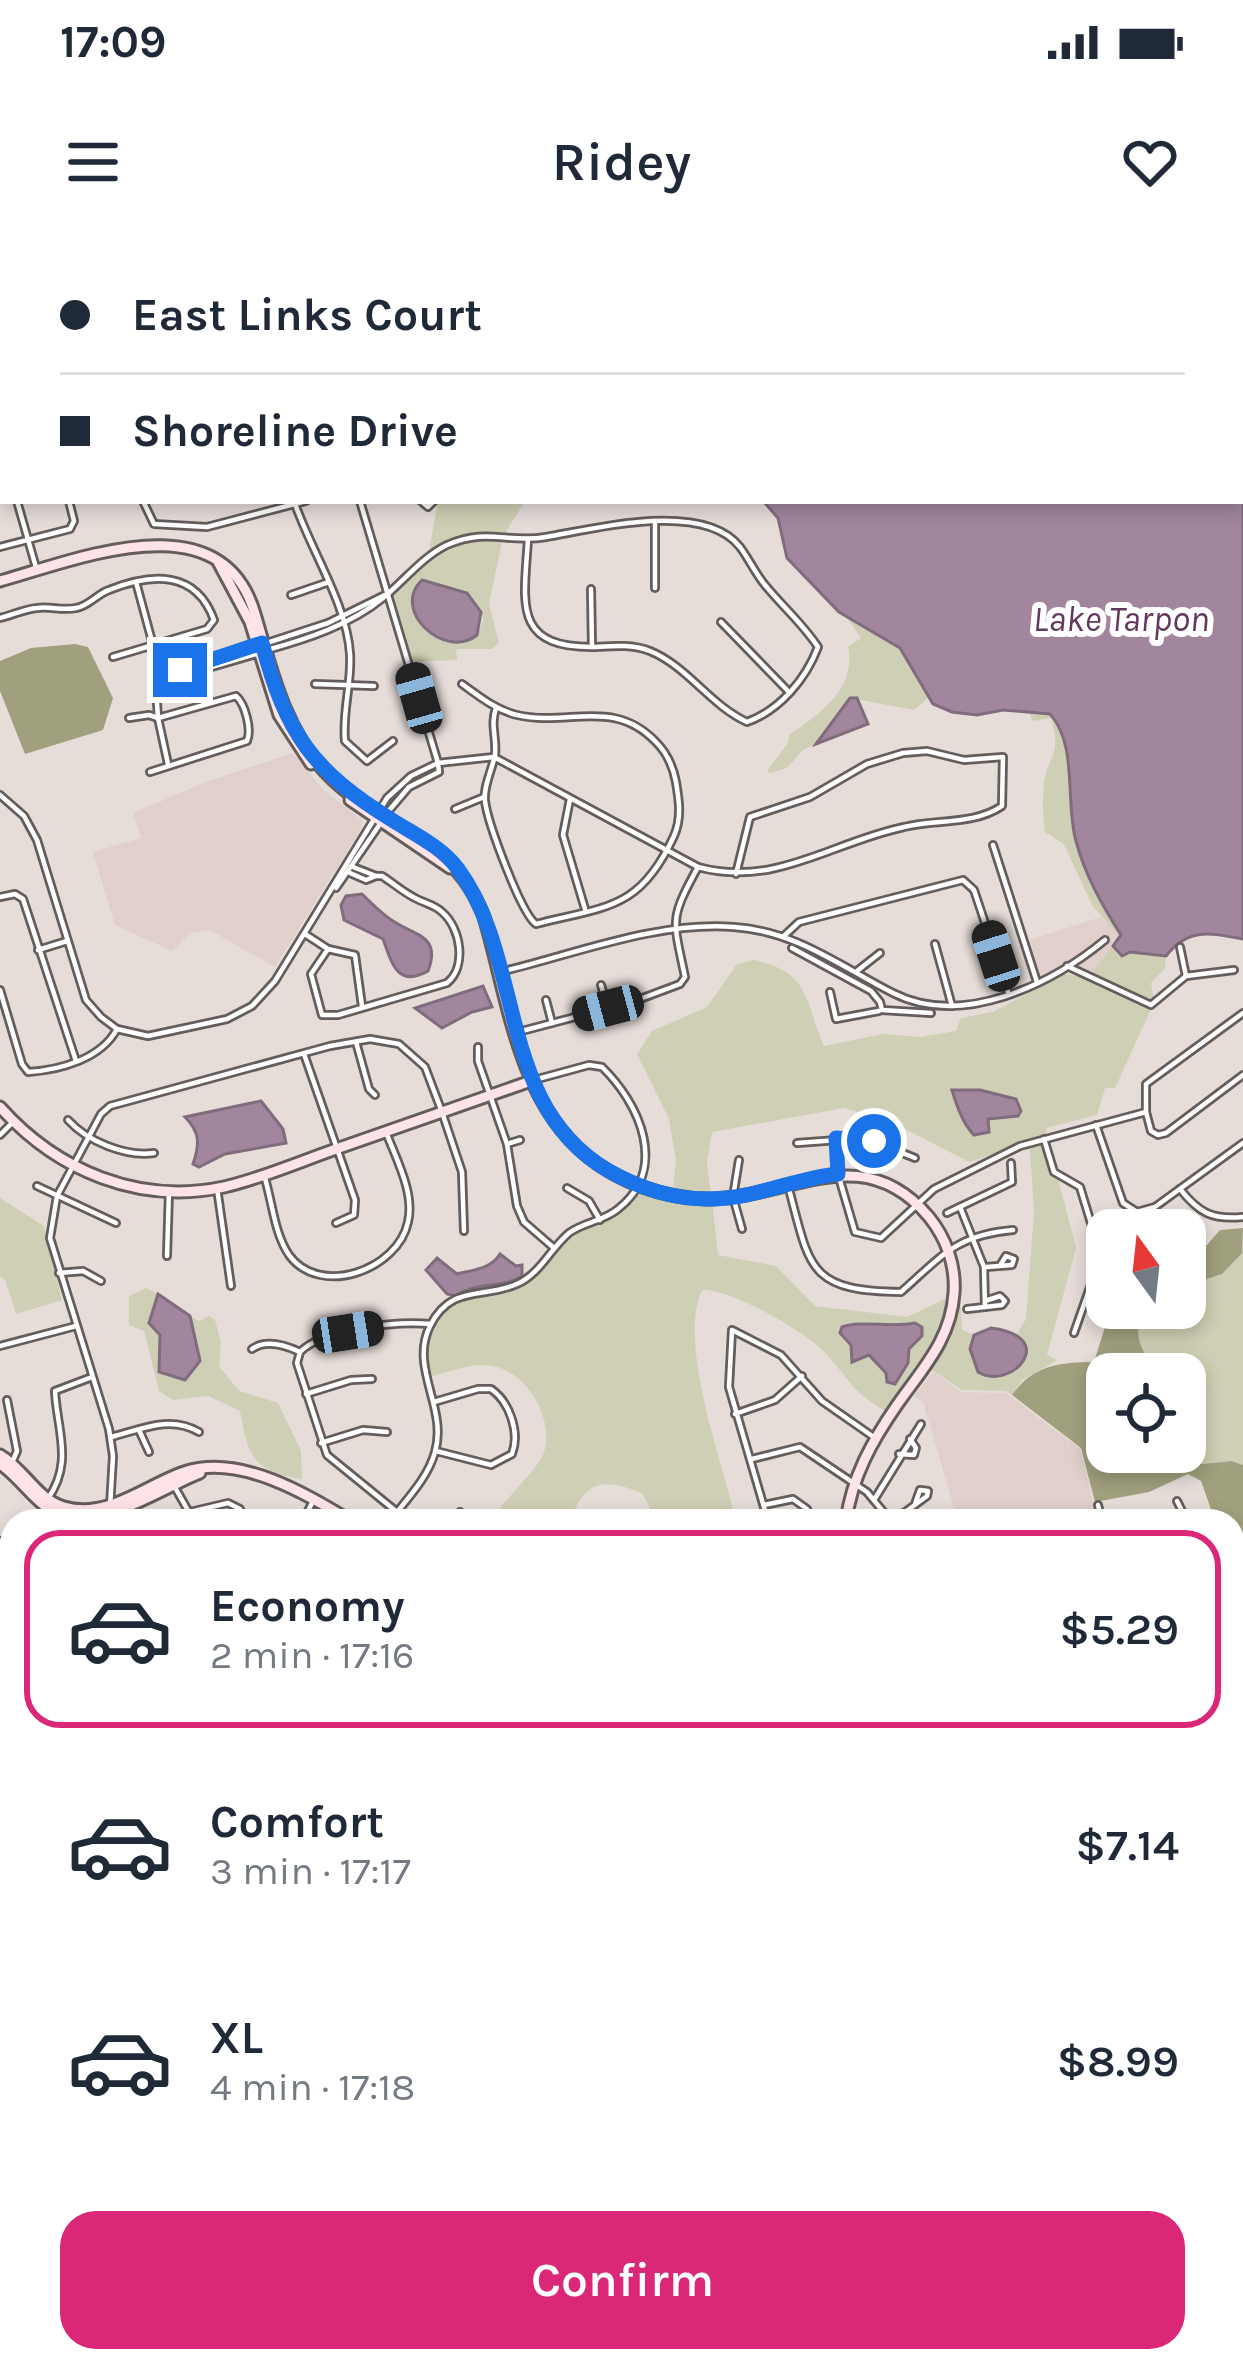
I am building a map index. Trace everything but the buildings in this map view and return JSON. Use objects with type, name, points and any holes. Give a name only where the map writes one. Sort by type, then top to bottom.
[{"type":"street","points":[[18,504],[37,571]]},
{"type":"street","points":[[0,547],[72,527],[69,504]]},
{"type":"street","points":[[144,504],[154,524],[196,528],[287,504]]},
{"type":"street","points":[[296,504],[350,652],[344,734],[350,747],[367,761],[393,741]]},
{"type":"street","points":[[0,795],[24,815],[37,840],[86,1000],[100,1017],[117,1029],[153,1036],[238,1015],[263,997],[380,816],[409,787],[439,772],[362,504]]},
{"type":"street","points":[[157,679],[171,679],[341,620],[388,593],[454,542],[481,535],[528,539],[655,521],[704,526],[739,544],[768,589],[818,647],[808,671],[770,712],[747,722],[650,651],[552,644],[530,623],[524,601],[528,539]]},
{"type":"street","points":[[655,521],[656,588]]},
{"type":"street","points":[[0,581],[155,543],[190,547],[238,578],[249,597],[260,648],[301,742],[337,784],[443,853],[464,878],[479,903],[531,1081],[553,1120],[602,1167],[637,1185],[682,1197],[733,1197],[838,1174],[882,1183],[917,1204],[947,1247],[954,1285],[946,1333],[875,1438],[854,1483],[849,1509]]},
{"type":"street","points":[[0,618],[39,608],[83,607],[105,591],[136,582],[190,584],[208,602],[212,626],[113,657]]},
{"type":"street","points":[[136,582],[153,645],[158,718],[169,765]]},
{"type":"street","points":[[291,596],[328,582]]},
{"type":"street","points":[[591,589],[592,647]]},
{"type":"street","points":[[721,622],[788,691]]},
{"type":"street","points":[[315,684],[374,686]]},
{"type":"street","points":[[462,684],[496,708],[544,718],[624,718],[651,736],[673,767],[679,802],[676,833],[645,884],[631,897],[531,922],[501,857],[484,797],[494,757],[491,721],[496,708]]},
{"type":"street","points":[[129,718],[158,718],[236,696],[241,700],[249,729],[242,744],[150,772]]},
{"type":"street","points":[[438,764],[494,757],[698,867],[736,874],[808,860],[900,827],[958,821],[1002,806],[1004,757],[964,760],[918,751],[867,764],[810,797],[750,817],[736,874]]},
{"type":"street","points":[[455,809],[484,797]]},
{"type":"street","points":[[570,799],[563,835],[586,911]]},
{"type":"street","points":[[331,892],[352,870],[380,816]]},
{"type":"street","points":[[992,845],[1036,982]]},
{"type":"street","points":[[328,949],[310,974],[322,1015],[447,983],[459,965],[457,938],[445,913],[346,864]]},
{"type":"street","points":[[516,1033],[664,991],[683,980],[673,930],[677,906],[698,867]]},
{"type":"street","points":[[784,936],[799,922],[963,880],[974,890],[1009,994]]},
{"type":"street","points":[[0,897],[15,894],[23,899],[76,1061]]},
{"type":"street","points":[[500,972],[673,930],[734,927],[784,936],[891,992],[952,1006],[1009,994],[1067,966],[1105,940]]},
{"type":"street","points":[[305,934],[328,949],[356,955],[362,1008]]},
{"type":"street","points":[[38,950],[67,941]]},
{"type":"street","points":[[934,944],[952,1006]]},
{"type":"street","points":[[1180,947],[1186,976]]},
{"type":"street","points":[[792,948],[853,979],[884,1009]]},
{"type":"street","points":[[856,970],[880,953]]},
{"type":"street","points":[[1067,966],[1151,1005],[1186,976],[1234,970]]},
{"type":"street","points":[[602,985],[608,1008]]},
{"type":"street","points":[[0,990],[26,1071],[76,1061],[104,1047],[117,1029]]},
{"type":"street","points":[[830,992],[836,1019],[884,1009],[931,1013]]},
{"type":"street","points":[[880,1001],[891,992]]},
{"type":"street","points":[[884,1009],[891,992]]},
{"type":"street","points":[[546,1000],[552,1023]]},
{"type":"street","points":[[1243,1012],[1144,1088],[1151,1131],[1161,1136],[1243,1075]]},
{"type":"street","points":[[110,1508],[111,1437],[50,1238],[57,1196],[101,1114],[115,1103],[356,1042],[389,1041],[414,1054],[425,1067],[462,1172],[464,1231]]},
{"type":"street","points":[[356,1042],[375,1096]]},
{"type":"street","points":[[478,1047],[478,1061],[507,1144],[522,1219],[555,1248]]},
{"type":"street","points":[[304,1054],[356,1208],[349,1219],[336,1223]]},
{"type":"street","points":[[0,1107],[49,1152],[74,1166],[124,1185],[169,1191],[217,1188],[264,1175],[531,1081],[594,1064],[607,1072],[628,1094],[648,1153],[647,1165],[625,1203],[575,1229],[524,1280],[461,1296],[431,1324],[423,1357],[439,1430],[436,1451],[400,1509]]},
{"type":"street","points":[[836,1138],[838,1174],[851,1224],[860,1234],[878,1238],[958,1177],[1020,1146],[1146,1112]]},
{"type":"street","points":[[68,1120],[89,1137],[118,1148],[154,1153]]},
{"type":"street","points":[[0,1135],[13,1122]]},
{"type":"street","points":[[1096,1125],[1127,1207],[1148,1211],[1243,1143]]},
{"type":"street","points":[[264,1175],[283,1243],[298,1265],[325,1277],[362,1269],[389,1256],[409,1220],[410,1202],[386,1132]]},
{"type":"street","points":[[797,1143],[836,1138],[874,1141],[915,1158]]},
{"type":"street","points":[[1044,1139],[1054,1172],[1080,1187],[1101,1252],[1074,1333]]},
{"type":"street","points":[[507,1144],[520,1140]]},
{"type":"street","points":[[739,1160],[733,1197],[742,1229]]},
{"type":"street","points":[[947,1213],[1012,1182],[1011,1162]]},
{"type":"street","points":[[787,1184],[807,1257],[826,1281],[901,1292],[947,1247],[974,1234],[1013,1230]]},
{"type":"street","points":[[37,1186],[116,1223]]},
{"type":"street","points":[[217,1188],[231,1286]]},
{"type":"street","points":[[567,1188],[589,1201],[600,1220]]},
{"type":"street","points":[[1180,1189],[1198,1210],[1212,1217],[1243,1217]]},
{"type":"street","points":[[167,1256],[169,1191]]},
{"type":"street","points":[[960,1208],[984,1267],[985,1304],[967,1309]]},
{"type":"street","points":[[984,1267],[1001,1264]]},
{"type":"street","points":[[59,1273],[82,1271],[101,1280]]},
{"type":"street","points":[[394,1509],[329,1459],[297,1363],[300,1352],[323,1336],[431,1324]]},
{"type":"street","points":[[0,1346],[76,1326]]},
{"type":"street","points":[[765,1509],[728,1378],[732,1330],[782,1354],[823,1401],[875,1438]]},
{"type":"street","points":[[252,1349],[276,1344],[300,1352]]},
{"type":"street","points":[[735,1414],[775,1400],[802,1376]]},
{"type":"street","points":[[46,1501],[58,1483],[64,1454],[54,1395],[58,1387],[92,1377]]},
{"type":"street","points":[[305,1394],[351,1380],[372,1379]]},
{"type":"street","points":[[434,1402],[491,1389],[504,1402],[516,1438],[512,1454],[491,1465],[436,1451]]},
{"type":"street","points":[[7,1400],[17,1451],[5,1463],[53,1509]]},
{"type":"street","points":[[111,1437],[180,1422],[199,1432]]},
{"type":"street","points":[[874,1500],[921,1424]]},
{"type":"street","points":[[139,1430],[149,1452]]},
{"type":"street","points":[[322,1443],[363,1430],[387,1432]]},
{"type":"street","points":[[899,1454],[914,1455],[916,1448],[910,1439]]},
{"type":"street","points":[[749,1460],[800,1447],[854,1483],[882,1509]]},
{"type":"street","points":[[107,1509],[190,1470],[220,1468],[246,1472],[332,1509]]},
{"type":"street","points":[[172,1482],[188,1509]]},
{"type":"street","points":[[309,1509],[314,1498]]},
{"type":"street","points":[[764,1505],[793,1499],[807,1509]]},
{"type":"street","points":[[46,1501],[73,1509],[110,1508]]},
{"type":"street","points":[[1177,1501],[1181,1509]]},
{"type":"street","points":[[203,1509],[228,1503],[240,1509]]},
{"type":"street","points":[[908,1509],[915,1504]]},
{"type":"street","points":[[1099,1505],[1100,1509]]},
{"type":"shaded area","points":[[293,753],[323,790],[362,820],[361,829],[275,967],[210,930],[191,932],[172,951],[115,925],[93,852],[141,838],[133,813]]},
{"type":"shaded area","points":[[1101,917],[1120,937],[1101,965],[1091,974],[1072,966],[1104,945],[1105,937],[1039,978],[1030,940]]},
{"type":"shaded area","points":[[933,1372],[962,1392],[1006,1393],[1080,1449],[1095,1509],[954,1509],[923,1402],[914,1396]]},
{"type":"green space","points":[[437,504],[523,504],[506,532],[459,538],[418,563],[429,551]]},
{"type":"green space","points":[[503,537],[489,604],[499,643],[492,649],[456,649],[457,660],[411,662],[391,594],[442,554]],"holes":[[[425,580],[462,595],[480,609],[479,630],[467,643],[445,641],[421,623],[412,592]]]},
{"type":"green space","points":[[849,611],[900,633],[928,698],[914,710],[850,698],[819,742],[803,750],[787,768],[770,773],[790,734],[824,709],[842,687],[848,647],[861,638],[846,616]]},
{"type":"green space","points":[[88,647],[113,698],[103,730],[25,754],[0,691],[0,661],[31,648]]},
{"type":"green space","points":[[1055,697],[1124,932],[1120,937],[1092,905],[1064,844],[1045,832],[1044,783],[1055,748],[1051,718],[1033,721],[1028,711],[993,709]]},
{"type":"green space","points":[[1113,946],[1122,956],[1130,952],[1166,956],[1165,968],[1151,983],[1154,1000],[1091,974]]},
{"type":"green space","points":[[754,960],[773,965],[796,980],[824,1046],[883,1034],[920,1037],[956,1031],[961,1018],[993,1012],[1065,974],[1087,978],[1152,1007],[1115,1088],[1105,1088],[1097,1115],[1046,1128],[1047,1136],[969,1162],[890,1121],[844,1108],[712,1132],[707,1163],[711,1196],[653,1188],[673,1189],[676,1160],[669,1119],[637,1054],[652,1031],[707,1007],[737,964]],"holes":[[[954,1090],[980,1090],[1008,1117],[987,1119],[987,1127],[964,1125]]]},
{"type":"green space","points":[[1042,1142],[1058,1178],[1076,1248],[1047,1355],[1057,1360],[1022,1380],[1012,1395],[962,1390],[932,1370],[896,1417],[893,1415],[932,1362],[956,1296],[960,1296],[962,1330],[974,1335],[970,1349],[998,1379],[1007,1374],[1023,1338],[1017,1334],[1026,1319],[1034,1212],[1030,1150],[1022,1148]]},
{"type":"green space","points":[[644,1190],[712,1201],[718,1255],[776,1266],[815,1306],[907,1317],[952,1296],[942,1337],[889,1413],[865,1398],[820,1348],[797,1331],[746,1302],[702,1290],[696,1313],[698,1371],[733,1509],[651,1509],[642,1493],[607,1484],[590,1490],[575,1509],[500,1509],[543,1455],[546,1428],[542,1414],[528,1389],[506,1370],[469,1366],[429,1377],[426,1345],[445,1311],[468,1296],[525,1282],[572,1234],[614,1216]]},
{"type":"green space","points":[[0,1198],[44,1226],[62,1300],[16,1314],[0,1277]]},
{"type":"green space","points":[[1243,1228],[1242,1253],[1222,1274],[1206,1279],[1206,1245],[1220,1230]]},
{"type":"green space","points":[[1243,1246],[1243,1465],[1206,1464],[1206,1353],[1144,1353],[1139,1329],[1206,1329],[1206,1279],[1242,1253]]},
{"type":"green space","points":[[146,1288],[158,1294],[154,1301],[161,1343],[159,1371],[185,1380],[200,1361],[190,1316],[215,1320],[221,1343],[219,1366],[239,1391],[278,1403],[301,1451],[302,1479],[273,1472],[256,1459],[240,1411],[208,1396],[173,1400],[159,1391],[144,1331],[129,1325],[129,1296]]},
{"type":"green space","points":[[1104,1329],[1139,1329],[1144,1353],[1097,1353]]},
{"type":"green space","points":[[1086,1362],[1086,1467],[1081,1448],[1012,1395],[1029,1377]]},
{"type":"green space","points":[[1206,1464],[1243,1465],[1243,1509],[1211,1509],[1201,1481],[1188,1474],[1149,1492],[1095,1502],[1087,1473],[1206,1473]]},
{"type":"water","name":"Lake Tarpon","points":[[766,504],[1243,504],[1243,939],[1200,934],[1183,940],[1166,956],[1130,952],[1122,956],[1113,946],[1121,935],[1080,854],[1064,741],[1050,714],[1003,710],[977,715],[933,704],[900,648],[839,612],[787,558],[778,518]]},
{"type":"water","points":[[422,580],[467,593],[481,612],[477,635],[450,642],[426,628],[413,605]]},
{"type":"water","points":[[850,698],[857,698],[868,724],[816,744]]},
{"type":"water","points":[[362,894],[428,943],[428,971],[403,975],[393,965],[383,939],[344,920],[341,905],[346,896]]},
{"type":"water","points":[[483,986],[492,1007],[442,1028],[415,1008]]},
{"type":"water","points":[[952,1090],[980,1090],[1016,1099],[1021,1111],[1018,1116],[988,1119],[989,1132],[974,1135]]},
{"type":"water","points":[[261,1101],[283,1129],[286,1143],[225,1154],[199,1167],[193,1164],[197,1139],[185,1117]]},
{"type":"water","points":[[500,1254],[522,1265],[522,1276],[456,1296],[447,1294],[426,1270],[437,1258],[457,1274],[487,1266]]},
{"type":"water","points":[[158,1294],[190,1316],[200,1361],[185,1380],[159,1372],[160,1335],[149,1323]]},
{"type":"water","points":[[915,1323],[922,1327],[922,1336],[909,1349],[908,1363],[895,1384],[887,1382],[886,1373],[869,1355],[852,1362],[851,1345],[840,1333],[850,1325]]},
{"type":"water","points":[[991,1328],[1012,1333],[1023,1341],[1026,1351],[1023,1361],[1004,1375],[978,1372],[970,1349],[974,1335]]},
{"type":"route","points":[[180,670],[262,643],[291,724],[326,773],[457,867],[484,916],[531,1081],[566,1136],[602,1167],[664,1194],[720,1198],[838,1174],[836,1138],[874,1141]]}]
